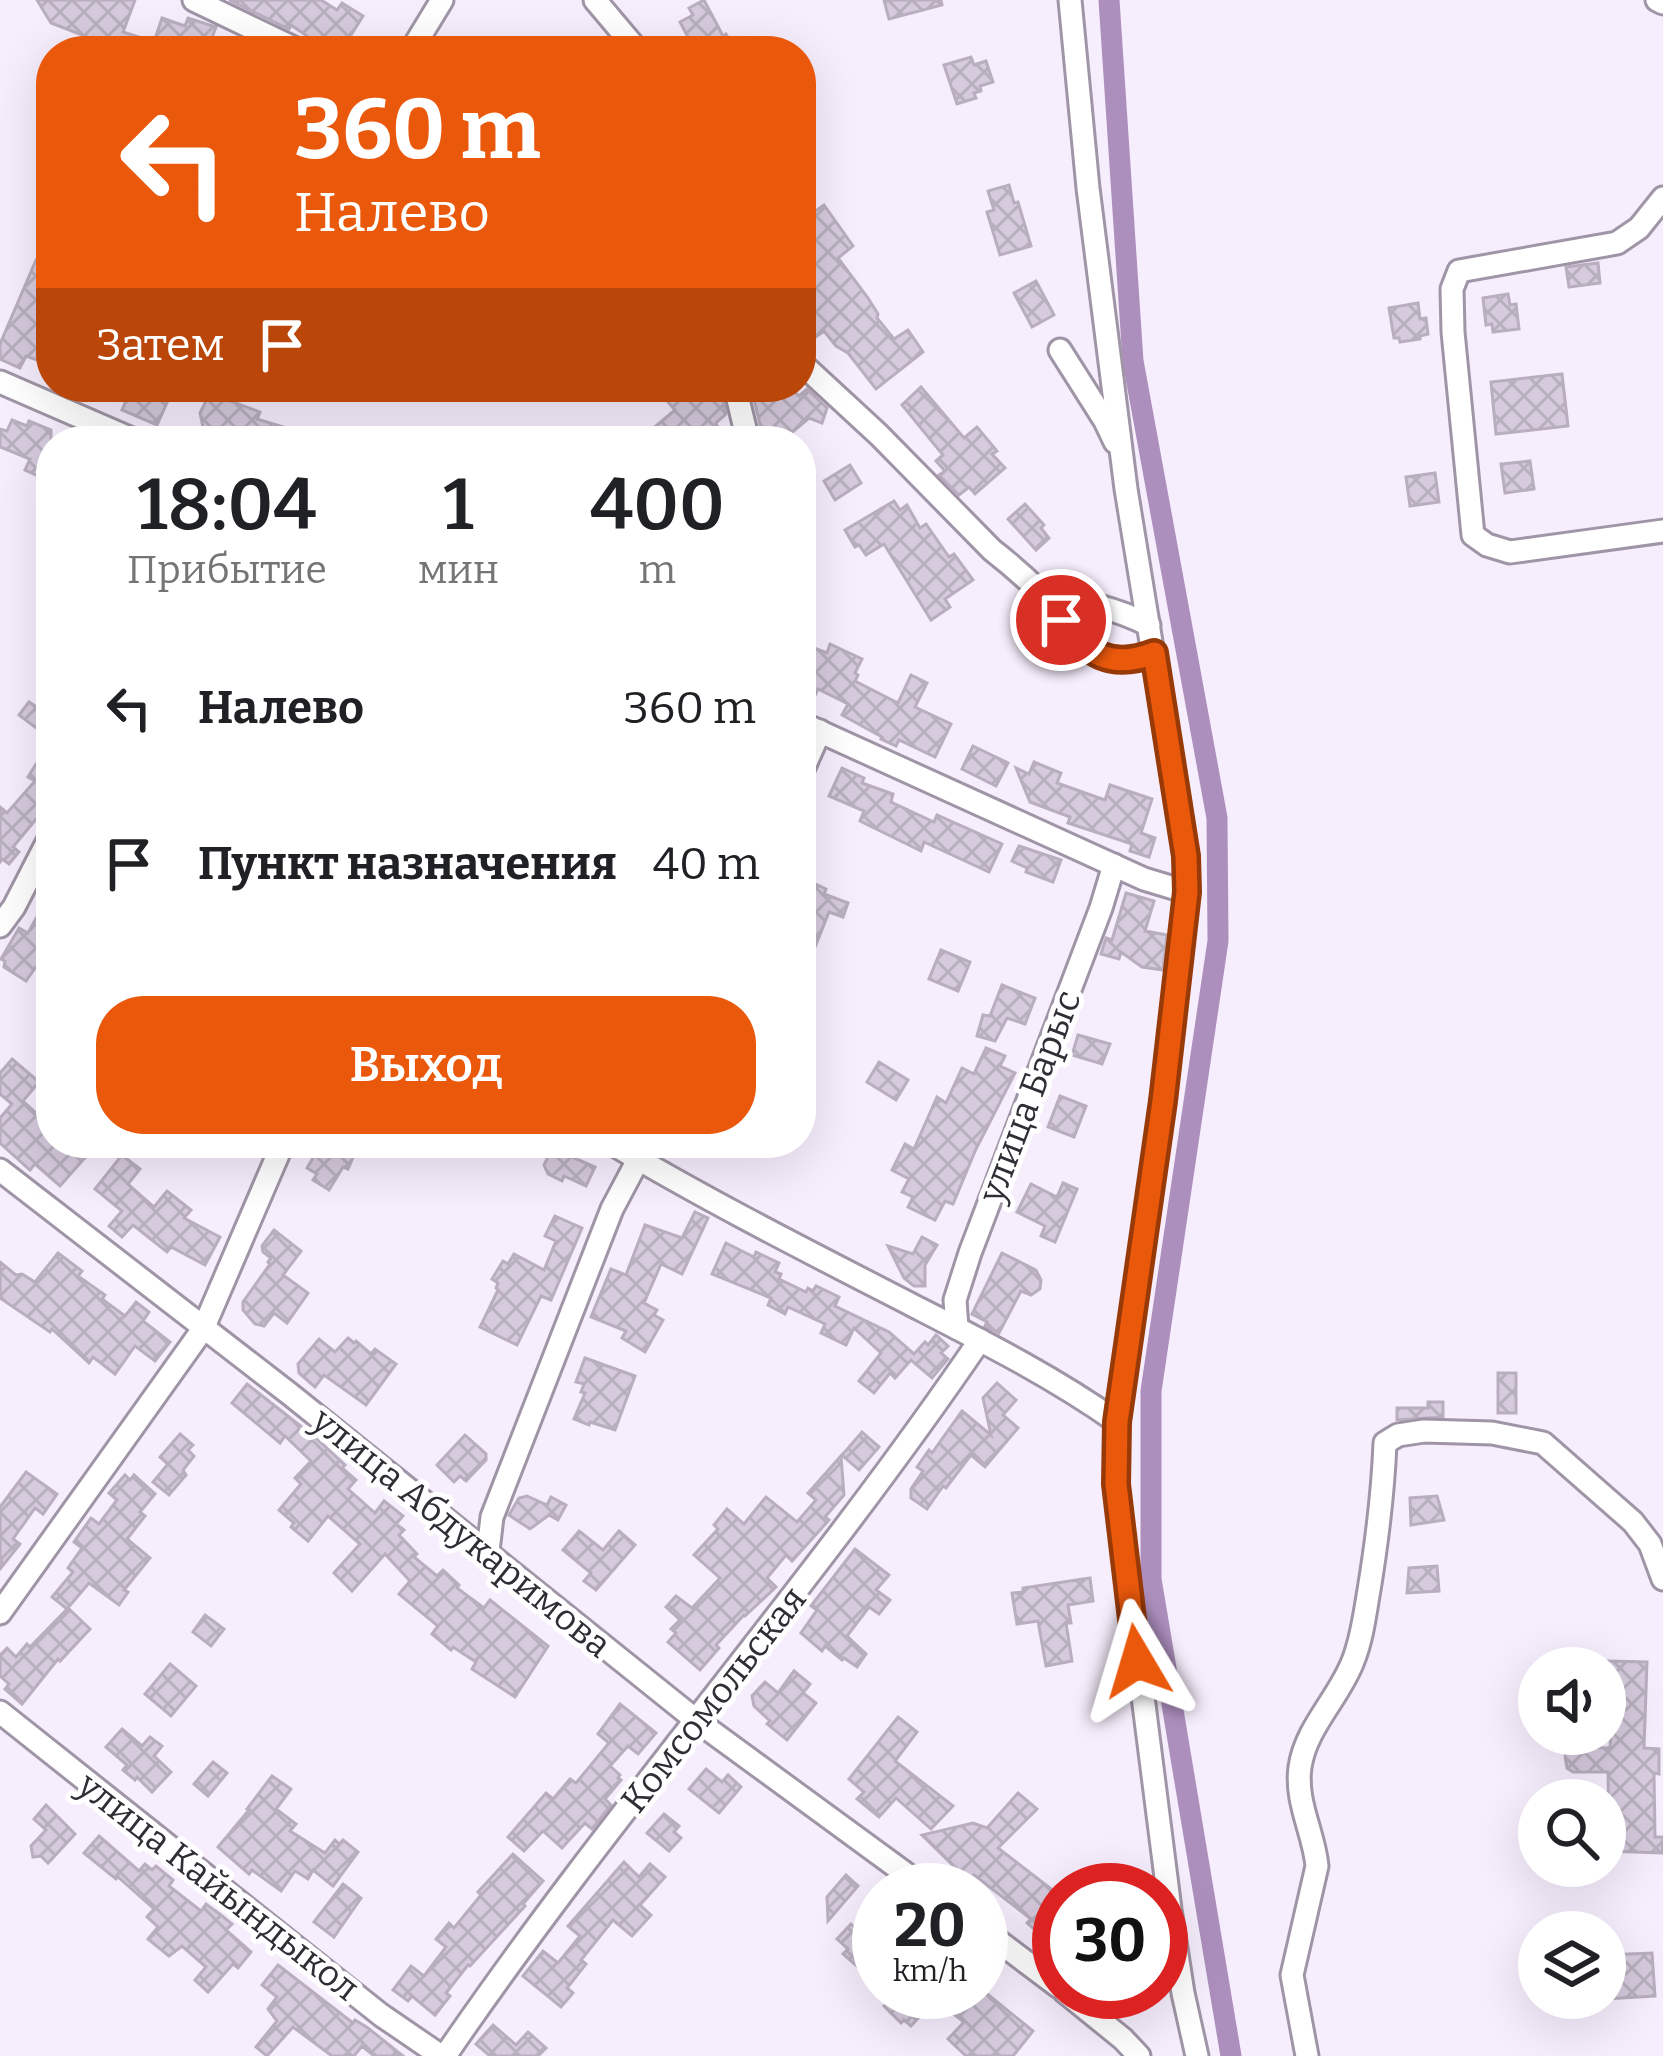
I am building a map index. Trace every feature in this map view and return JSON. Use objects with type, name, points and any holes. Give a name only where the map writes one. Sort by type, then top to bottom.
[{"type":"street","points":[[194,0],[269,36]]},
{"type":"street","points":[[420,36],[442,0]]},
{"type":"street","points":[[595,0],[625,36]]},
{"type":"street","points":[[1070,0],[1122,459],[1186,856],[1187,892],[1163,1101],[1117,1422],[1116,1484],[1183,1993],[1197,2056]]},
{"type":"street","points":[[1662,200],[1639,228],[1617,243],[1459,271],[1452,289],[1473,535],[1487,545],[1510,551],[1663,532]]},
{"type":"street","points":[[1060,350],[1105,421],[1122,459]]},
{"type":"street","points":[[816,377],[1045,597],[1076,639],[1115,661],[1154,653]]},
{"type":"street","points":[[0,382],[36,398]]},
{"type":"street","points":[[46,402],[101,426]]},
{"type":"street","points":[[1045,597],[1118,610],[1149,625]]},
{"type":"street","points":[[816,730],[1114,866],[1187,892]]},
{"type":"street","points":[[0,926],[36,864]]},
{"type":"street","name":"улица Барыс","points":[[957,1328],[955,1300],[970,1253],[1114,866]]},
{"type":"street","points":[[0,1613],[203,1329],[277,1158]]},
{"type":"street","points":[[488,1551],[492,1517],[612,1209],[638,1158]]},
{"type":"street","points":[[654,1158],[1083,1398],[1117,1422]]},
{"type":"street","name":"улица Абдукаримова","points":[[0,1170],[291,1395],[697,1721],[891,1863]]},
{"type":"street","name":"Комсомольская","points":[[443,2056],[505,1968],[854,1516],[980,1340]]},
{"type":"street","points":[[1307,2056],[1292,1975],[1317,1866],[1299,1786],[1300,1762],[1330,1701],[1345,1684],[1356,1654],[1377,1539],[1384,1443],[1398,1435],[1424,1431],[1492,1432],[1543,1443],[1633,1522],[1651,1544],[1663,1579]]},
{"type":"street","name":"улица Кайындыкол","points":[[0,1712],[362,2000],[443,2056]]},
{"type":"street","points":[[1008,1948],[1032,1966]]},
{"type":"street","points":[[1096,2019],[1139,2056]]},
{"type":"building","points":[[37,0],[135,0],[123,32],[135,36],[85,36],[51,23]]},
{"type":"building","points":[[229,0],[321,0],[337,10],[342,3],[363,16],[350,36],[307,36],[291,25],[289,29]]},
{"type":"building","points":[[704,0],[723,36],[688,36],[680,22],[693,15],[689,8]]},
{"type":"building","points":[[884,0],[941,0],[942,5],[889,19]]},
{"type":"building","points":[[162,18],[185,26],[188,18],[216,27],[213,36],[156,36]]},
{"type":"building","points":[[971,57],[974,65],[986,61],[993,82],[980,86],[976,98],[957,104],[944,65]]},
{"type":"building","points":[[1009,185],[1031,246],[1000,255],[987,212],[994,210],[988,191]]},
{"type":"building","points":[[824,205],[853,246],[838,258],[877,318],[894,339],[908,330],[923,352],[876,389],[824,331],[816,337],[816,211]]},
{"type":"building","points":[[36,260],[36,360],[26,356],[20,368],[0,359],[0,344]]},
{"type":"building","points":[[1598,263],[1600,283],[1569,287],[1566,267]]},
{"type":"building","points":[[1036,281],[1054,315],[1032,327],[1014,293]]},
{"type":"building","points":[[1508,294],[1510,305],[1516,304],[1519,329],[1493,332],[1492,324],[1486,325],[1483,298]]},
{"type":"building","points":[[1418,303],[1428,334],[1400,342],[1394,338],[1389,308]]},
{"type":"building","points":[[1562,374],[1568,426],[1496,434],[1491,382]]},
{"type":"building","points":[[921,387],[964,438],[977,427],[997,451],[992,454],[1005,468],[975,494],[969,487],[959,495],[939,475],[945,471],[936,461],[943,455],[902,405]]},
{"type":"building","points":[[816,398],[827,408],[822,423],[809,418],[800,426],[760,426],[755,402],[816,402]]},
{"type":"building","points":[[125,402],[167,402],[157,425],[122,410]]},
{"type":"building","points":[[206,402],[233,402],[260,412],[257,419],[280,426],[203,426],[200,413]]},
{"type":"building","points":[[668,402],[723,402],[726,414],[717,426],[656,426],[675,410]]},
{"type":"building","points":[[12,420],[41,426],[36,426],[36,475],[25,470],[30,459],[0,447],[0,429],[7,431]]},
{"type":"building","points":[[1530,461],[1534,489],[1505,493],[1501,464]]},
{"type":"building","points":[[850,465],[861,483],[835,500],[824,481]]},
{"type":"building","points":[[1435,473],[1439,502],[1410,506],[1406,477]]},
{"type":"building","points":[[894,501],[900,510],[907,505],[920,528],[926,524],[973,580],[945,599],[950,607],[931,620],[884,544],[866,555],[845,530]]},
{"type":"building","points":[[1025,504],[1049,538],[1036,550],[1008,519]]},
{"type":"building","points":[[830,644],[862,659],[855,681],[898,703],[911,675],[927,683],[915,707],[951,724],[935,757],[899,740],[896,746],[881,739],[842,715],[848,704],[818,689],[816,693],[816,649],[827,653]]},
{"type":"building","points":[[29,702],[36,706],[36,728],[19,715]]},
{"type":"building","points":[[973,746],[1008,763],[996,786],[962,769]]},
{"type":"building","points":[[1034,762],[1061,773],[1057,783],[1105,800],[1110,785],[1152,799],[1141,833],[1155,838],[1149,857],[1130,851],[1132,844],[1068,823],[1070,817],[1030,802],[1016,768],[1029,774]]},
{"type":"building","points":[[36,764],[36,819],[13,847],[19,852],[9,864],[0,862],[0,807],[7,813],[35,781],[28,777]]},
{"type":"building","points":[[842,768],[864,778],[862,783],[893,794],[891,802],[934,822],[937,815],[1002,844],[989,872],[924,842],[921,851],[860,821],[864,811],[829,796]]},
{"type":"building","points":[[1019,846],[1061,860],[1053,882],[1012,861]]},
{"type":"building","points":[[816,884],[826,889],[824,894],[848,903],[843,917],[829,912],[816,944]]},
{"type":"building","points":[[1126,893],[1154,901],[1145,931],[1167,935],[1163,970],[1142,967],[1121,952],[1119,959],[1101,954],[1106,938],[1112,940]]},
{"type":"building","points":[[36,918],[36,967],[26,981],[4,967],[1,959],[19,928],[28,933]]},
{"type":"building","points":[[941,950],[970,962],[958,991],[929,979]]},
{"type":"building","points":[[1002,985],[1035,998],[1025,1024],[1007,1018],[995,1041],[977,1036],[983,1015],[990,1016]]},
{"type":"building","points":[[1078,1035],[1110,1044],[1102,1064],[1072,1055]]},
{"type":"building","points":[[986,1048],[1005,1056],[1000,1066],[1015,1073],[953,1204],[945,1201],[935,1220],[908,1207],[913,1197],[902,1192],[909,1179],[892,1170],[905,1144],[914,1149],[937,1097],[946,1103],[962,1068],[974,1074]]},
{"type":"building","points":[[12,1059],[36,1079],[23,1101],[36,1113],[36,1158],[85,1158],[60,1186],[35,1164],[30,1170],[0,1143],[0,1118],[12,1104],[0,1094],[0,1073]]},
{"type":"building","points":[[879,1062],[908,1080],[896,1100],[867,1082]]},
{"type":"building","points":[[1060,1096],[1086,1106],[1074,1137],[1048,1127]]},
{"type":"building","points":[[120,1158],[126,1158],[140,1169],[128,1184],[154,1207],[167,1191],[191,1210],[184,1218],[220,1237],[205,1265],[171,1247],[167,1252],[133,1225],[122,1237],[109,1226],[122,1211],[95,1189]]},
{"type":"building","points":[[313,1158],[353,1158],[329,1190],[313,1180],[317,1174],[307,1168]]},
{"type":"building","points":[[548,1158],[574,1158],[595,1167],[586,1186],[548,1174],[544,1165]]},
{"type":"building","points":[[1063,1183],[1077,1189],[1055,1242],[1041,1236],[1045,1226],[1017,1212],[1031,1184],[1057,1197]]},
{"type":"building","points":[[695,1212],[708,1218],[682,1274],[661,1264],[644,1303],[663,1320],[645,1352],[622,1338],[626,1331],[591,1317],[611,1269],[626,1275],[645,1225],[682,1238]]},
{"type":"building","points":[[555,1216],[582,1228],[551,1300],[541,1296],[517,1345],[480,1327],[498,1290],[492,1279],[503,1261],[508,1264],[514,1254],[544,1270],[556,1241],[545,1236]]},
{"type":"building","points":[[274,1230],[301,1251],[283,1275],[308,1293],[287,1323],[274,1313],[264,1326],[255,1324],[243,1310],[243,1302],[270,1264],[262,1246]]},
{"type":"building","points":[[922,1237],[937,1245],[925,1265],[925,1286],[914,1286],[904,1278],[888,1246],[913,1254]]},
{"type":"building","points":[[726,1243],[779,1263],[775,1272],[781,1274],[779,1279],[806,1292],[816,1286],[839,1297],[835,1306],[889,1332],[914,1354],[936,1335],[948,1346],[941,1353],[948,1359],[932,1378],[911,1360],[895,1378],[890,1373],[874,1393],[859,1381],[881,1353],[854,1328],[846,1345],[821,1333],[825,1324],[788,1307],[785,1314],[768,1305],[771,1298],[712,1274]]},
{"type":"building","points":[[58,1253],[125,1316],[136,1302],[149,1312],[143,1321],[170,1342],[155,1361],[135,1346],[115,1374],[93,1357],[89,1363],[52,1329],[50,1332],[0,1298],[0,1262],[35,1282]]},
{"type":"building","points":[[1002,1253],[1036,1270],[1041,1280],[1040,1289],[1031,1295],[1021,1291],[999,1333],[972,1314]]},
{"type":"building","points":[[348,1338],[396,1364],[366,1405],[324,1375],[315,1387],[299,1373],[298,1364],[319,1339],[335,1352]]},
{"type":"building","points":[[585,1358],[635,1376],[615,1430],[574,1419],[585,1393],[581,1392],[584,1384],[576,1382]]},
{"type":"building","points":[[1498,1373],[1516,1373],[1516,1413],[1498,1413]]},
{"type":"building","points":[[997,1383],[1016,1400],[1003,1415],[1018,1428],[985,1467],[971,1455],[927,1509],[911,1498],[911,1489],[923,1471],[917,1467],[962,1411],[991,1435],[983,1398]]},
{"type":"building","points":[[247,1384],[345,1465],[342,1468],[356,1480],[348,1489],[375,1513],[384,1501],[403,1516],[396,1524],[404,1530],[399,1535],[417,1554],[414,1557],[437,1576],[443,1570],[457,1588],[484,1608],[490,1600],[548,1646],[515,1697],[472,1669],[476,1662],[432,1634],[438,1626],[399,1594],[410,1581],[385,1554],[352,1591],[334,1573],[360,1544],[328,1516],[308,1541],[291,1527],[294,1523],[279,1510],[301,1484],[295,1478],[311,1461],[285,1436],[280,1443],[232,1403]]},
{"type":"building","points":[[1428,1402],[1443,1402],[1443,1417],[1397,1420],[1397,1408],[1428,1408]]},
{"type":"building","points":[[862,1432],[879,1447],[859,1470],[842,1455]]},
{"type":"building","points":[[180,1434],[193,1445],[188,1450],[194,1456],[169,1495],[153,1482],[168,1464],[160,1457]]},
{"type":"building","points":[[465,1435],[486,1454],[486,1460],[466,1481],[460,1476],[454,1482],[437,1465]]},
{"type":"building","points":[[841,1456],[844,1495],[825,1517],[829,1520],[792,1561],[786,1555],[767,1578],[776,1587],[716,1645],[719,1648],[700,1670],[668,1642],[680,1620],[666,1607],[676,1596],[692,1608],[720,1578],[694,1555],[718,1529],[714,1525],[727,1509],[744,1524],[766,1497],[797,1522],[816,1500],[808,1493]]},
{"type":"building","points":[[26,1472],[57,1494],[43,1514],[35,1508],[13,1539],[20,1544],[0,1569],[0,1507]]},
{"type":"building","points":[[125,1475],[130,1480],[134,1475],[155,1494],[127,1539],[150,1558],[124,1590],[128,1592],[119,1605],[89,1583],[67,1609],[52,1597],[73,1572],[68,1568],[82,1548],[74,1542],[91,1518],[99,1524],[117,1500],[109,1493]]},
{"type":"building","points":[[527,1496],[547,1505],[551,1497],[566,1505],[558,1520],[549,1515],[530,1529],[509,1515],[519,1498]]},
{"type":"building","points":[[1437,1496],[1444,1520],[1411,1525],[1410,1498]]},
{"type":"building","points":[[579,1531],[603,1550],[619,1531],[635,1545],[596,1590],[584,1581],[591,1573],[563,1550]]},
{"type":"building","points":[[855,1549],[889,1575],[876,1590],[890,1600],[879,1614],[869,1607],[847,1636],[866,1654],[857,1667],[825,1646],[822,1651],[801,1633],[817,1610],[811,1606]]},
{"type":"building","points":[[1437,1566],[1439,1591],[1407,1593],[1409,1568]]},
{"type":"building","points":[[1090,1578],[1093,1601],[1068,1605],[1072,1661],[1046,1666],[1038,1621],[1017,1624],[1012,1593]]},
{"type":"building","points":[[68,1608],[90,1629],[22,1704],[5,1689],[9,1684],[0,1676],[0,1655],[7,1648],[16,1657]]},
{"type":"building","points":[[205,1615],[224,1629],[211,1646],[193,1632]]},
{"type":"building","points":[[1626,1661],[1647,1662],[1644,1748],[1659,1749],[1659,1774],[1654,1773],[1655,1837],[1663,1837],[1662,1853],[1626,1852],[1626,1779],[1608,1779],[1608,1772],[1573,1772],[1565,1756],[1626,1755]]},
{"type":"building","points":[[170,1664],[196,1686],[171,1716],[145,1694]]},
{"type":"building","points":[[794,1671],[810,1684],[803,1693],[816,1703],[787,1740],[767,1724],[770,1721],[754,1706],[752,1696],[765,1682],[778,1693]]},
{"type":"building","points":[[620,1704],[656,1733],[638,1754],[628,1746],[610,1766],[621,1780],[605,1799],[611,1805],[592,1829],[585,1823],[562,1848],[543,1831],[524,1851],[508,1837],[546,1793],[553,1799],[570,1779],[576,1783],[609,1743],[598,1734]]},
{"type":"building","points":[[898,1717],[917,1732],[895,1761],[953,1806],[931,1829],[896,1798],[879,1817],[857,1799],[864,1792],[849,1779]]},
{"type":"building","points":[[122,1729],[142,1746],[150,1737],[162,1746],[154,1756],[171,1772],[152,1792],[123,1770],[127,1765],[106,1747]]},
{"type":"building","points":[[213,1762],[227,1773],[208,1796],[194,1784]]},
{"type":"building","points":[[706,1769],[722,1782],[728,1775],[741,1787],[719,1813],[689,1789]]},
{"type":"building","points":[[272,1776],[291,1789],[276,1809],[296,1824],[290,1831],[325,1853],[335,1840],[339,1844],[343,1840],[358,1852],[333,1886],[313,1870],[308,1879],[295,1871],[281,1891],[252,1870],[249,1874],[218,1847]]},
{"type":"building","points":[[1018,1793],[1037,1809],[998,1848],[1032,1874],[1032,1927],[1027,1923],[1031,1919],[1008,1901],[1008,1863],[951,1863],[922,1835],[973,1823],[987,1828]]},
{"type":"building","points":[[46,1805],[75,1834],[48,1863],[41,1856],[33,1857],[31,1846],[46,1830],[34,1819]]},
{"type":"building","points":[[664,1814],[679,1826],[674,1832],[681,1838],[669,1851],[647,1833]]},
{"type":"building","points":[[99,1836],[139,1871],[145,1864],[152,1870],[156,1866],[173,1880],[169,1886],[201,1911],[206,1904],[232,1924],[226,1930],[251,1952],[238,1968],[233,1964],[208,1992],[195,1980],[206,1967],[182,1946],[169,1956],[148,1939],[158,1927],[147,1917],[154,1909],[84,1853]]},
{"type":"building","points":[[513,1854],[543,1881],[468,1965],[435,2015],[412,1996],[408,2001],[393,1990],[411,1966],[424,1976],[446,1947],[436,1939],[449,1923],[454,1928],[481,1895],[478,1892]]},
{"type":"building","points":[[624,1862],[639,1877],[650,1864],[665,1877],[640,1905],[651,1915],[632,1936],[613,1920],[581,1960],[586,1964],[567,1988],[573,1993],[561,2007],[523,1976],[543,1951],[558,1963],[580,1936],[568,1926]]},
{"type":"building","points":[[846,1875],[852,1880],[852,1893],[828,1921],[827,1897]]},
{"type":"building","points":[[343,1884],[361,1898],[334,1937],[314,1922]]},
{"type":"building","points":[[852,1925],[852,1962],[843,1954],[848,1949],[837,1939]]},
{"type":"building","points":[[1652,1953],[1655,1996],[1626,1998],[1626,1954]]},
{"type":"building","points":[[278,1965],[403,2056],[374,2056],[362,2046],[354,2056],[332,2056],[293,2027],[267,2056],[256,2047],[277,2021],[268,2009],[277,1997],[262,1985]]},
{"type":"building","points":[[1008,2011],[1033,2031],[1013,2056],[966,2056],[948,2039],[964,2022],[960,2019],[1008,2019]]},
{"type":"building","points":[[493,2025],[516,2045],[528,2032],[546,2048],[538,2056],[490,2056],[476,2044]]},
{"type":"waterway","points":[[1109,0],[1133,361],[1217,818],[1218,941],[1151,1391],[1151,1579],[1231,2056]]},
{"type":"route","points":[[1061,620],[1076,639],[1115,661],[1154,653],[1186,856],[1187,892],[1163,1101],[1117,1422],[1116,1484],[1137,1661]]}]
